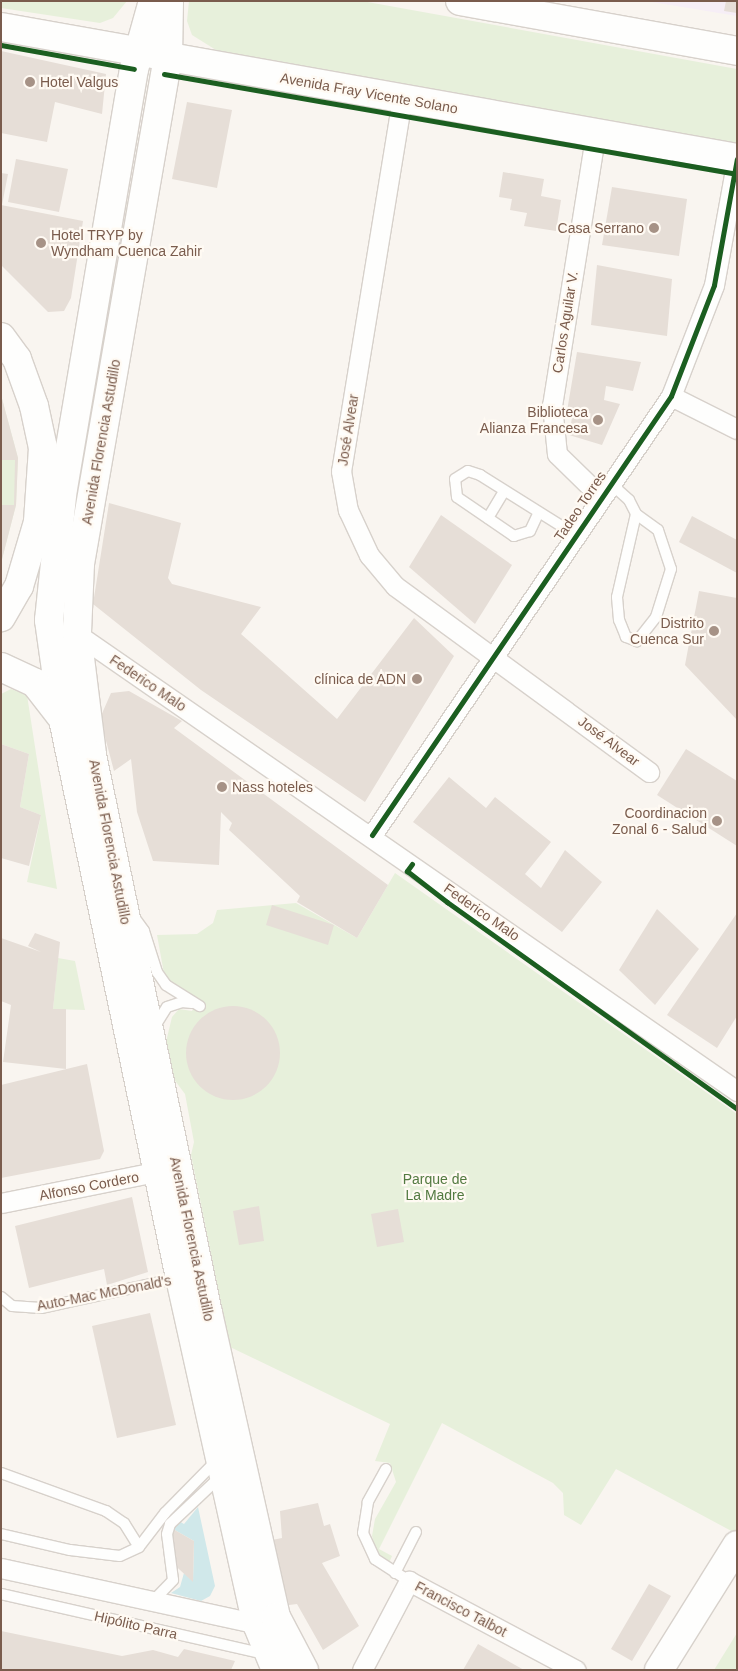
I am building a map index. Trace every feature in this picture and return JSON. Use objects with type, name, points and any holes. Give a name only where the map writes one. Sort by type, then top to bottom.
[{"type":"main road","name":"Avenida Florencia Astudillo","points":[[153,1],[138,52],[51,507],[50,620],[63,719],[168,1170],[276,1617],[304,1670]]},
{"type":"main road","name":"Avenida Florencia Astudillo","points":[[169,1],[168,57],[84,541],[77,634],[92,756],[151,1039],[180,1278],[257,1624],[273,1662]]},
{"type":"main road","points":[[460,1],[550,9],[737,50]]},
{"type":"main road","name":"Avenida Fray Vicente Solano","points":[[1,27],[402,99],[596,131],[737,158]]},
{"type":"main road","points":[[1,337],[17,359],[34,406],[43,448],[51,507],[19,586],[1,618]]},
{"type":"main road","points":[[51,507],[84,541]]},
{"type":"main road","points":[[1,667],[35,683],[63,719]]},
{"type":"main road","points":[[659,1670],[737,1545]]},
{"type":"street","name":"José Alvear","points":[[402,99],[340,471],[348,510],[369,555],[395,586],[649,772]]},
{"type":"street","name":"Carlos Aguilar V.","points":[[596,131],[552,404],[557,454],[605,489]]},
{"type":"street","name":"Tadeo Torres","points":[[372,835],[574,534],[671,396],[714,285],[737,158]]},
{"type":"street","points":[[671,396],[737,429]]},
{"type":"street","name":"Federico Malo","points":[[77,634],[372,835],[737,1091]]},
{"type":"street","name":"Alfonso Cordero","points":[[1,1203],[168,1170]]},
{"type":"street","name":"Hipólito Parra","points":[[1,1568],[257,1624]]},
{"type":"street","name":"Francisco Talbot","points":[[362,1670],[402,1577],[576,1670]]},
{"type":"lane","points":[[538,514],[530,531],[521,537],[457,497],[455,479],[468,471],[574,534]]},
{"type":"lane","points":[[605,489],[629,500],[636,514],[658,530],[671,568],[656,617],[637,641],[626,637],[619,620],[617,597],[636,514]]},
{"type":"lane","points":[[488,518],[504,491]]},
{"type":"lane","points":[[123,911],[136,918],[144,931],[157,972],[166,985],[200,1006],[182,1002],[167,1007],[151,1039]]},
{"type":"lane","name":"Auto-Mac McDonald's","points":[[1,1297],[12,1306],[41,1308],[180,1278]]},
{"type":"lane","points":[[1,1534],[70,1550],[120,1556],[139,1547],[176,1501],[222,1466]]},
{"type":"lane","points":[[154,1601],[173,1580],[167,1534],[170,1524],[222,1466]]},
{"type":"lane","points":[[386,1469],[368,1502],[363,1533],[375,1559],[402,1577],[416,1532]]},
{"type":"lane","points":[[1,1473],[106,1511],[124,1523],[139,1547]]},
{"type":"lane","name":"Hipólito Parra","points":[[1,1594],[273,1662]]},
{"type":"shaded area","points":[[646,1],[737,1],[737,16]]},
{"type":"green space","points":[[1,1],[127,1],[113,18],[100,23],[1,8]]},
{"type":"green space","points":[[189,1],[362,1],[737,69],[737,143],[216,50],[192,35],[187,21]]},
{"type":"green space","points":[[1,395],[18,458],[16,505],[1,563]]},
{"type":"green space","points":[[11,689],[27,695],[57,889],[27,882],[41,815],[20,807],[29,754],[1,744],[1,694]]},
{"type":"green space","name":"Parque de La Madre","points":[[395,873],[737,1114],[737,1534],[616,1469],[581,1525],[564,1515],[563,1493],[553,1483],[442,1423],[379,1549],[392,1556],[389,1563],[378,1558],[372,1536],[375,1519],[396,1482],[390,1463],[375,1461],[390,1424],[230,1347],[191,1155],[194,1142],[185,1094],[173,1078],[165,1046],[172,1017],[179,1009],[192,1011],[197,1000],[165,979],[157,935],[197,934],[213,923],[217,910],[296,903],[357,938]]},
{"type":"green space","points":[[58,958],[75,961],[85,1010],[53,1009]]},
{"type":"green space","points":[[737,1633],[737,1670],[714,1670]]},
{"type":"water","points":[[198,1507],[215,1586],[210,1596],[201,1601],[171,1593],[180,1587],[184,1573],[193,1581],[194,1541],[173,1529],[177,1520],[184,1524]]},
{"type":"building","points":[[726,1],[737,1],[737,13],[724,11]]},
{"type":"building","name":"Hotel Valgus","points":[[1,51],[106,74],[102,114],[55,102],[47,142],[1,133]]},
{"type":"building","points":[[187,102],[232,110],[217,188],[172,179]]},
{"type":"building","points":[[16,159],[68,169],[59,212],[8,202]]},
{"type":"building","points":[[503,172],[544,179],[541,196],[561,200],[556,231],[524,226],[527,213],[510,210],[512,199],[499,197]]},
{"type":"building","points":[[1,173],[8,174],[2,205],[1,204]]},
{"type":"building","points":[[612,187],[687,199],[679,256],[602,245]]},
{"type":"building","name":"Hotel TRYP by Wyndham Cuenca Zahir","points":[[1,205],[83,221],[71,298],[64,311],[48,312],[1,265]]},
{"type":"building","points":[[597,265],[672,279],[667,336],[591,325]]},
{"type":"building","points":[[577,352],[641,362],[633,391],[606,386],[604,400],[620,404],[602,445],[569,435],[573,412],[567,411]]},
{"type":"building","points":[[1,395],[18,458],[16,505],[1,563],[1,505],[14,505],[15,460],[1,460]]},
{"type":"building","points":[[109,503],[181,523],[168,578],[172,584],[261,607],[241,634],[337,719],[414,618],[454,656],[365,802],[201,690],[93,604]]},
{"type":"building","points":[[441,515],[512,565],[475,624],[409,567]]},
{"type":"building","points":[[692,516],[737,540],[737,573],[679,542]]},
{"type":"building","name":"Distrito Cuenca Sur","points":[[699,591],[737,598],[737,720],[685,665]]},
{"type":"building","points":[[129,691],[182,721],[174,728],[388,885],[357,938],[297,902],[300,896],[229,830],[232,823],[221,812],[219,865],[153,861],[137,812],[131,759],[114,771],[100,718],[111,693]]},
{"type":"building","points":[[1,744],[29,754],[20,807],[41,815],[29,866],[1,858]]},
{"type":"building","name":"Coordinacion Zonal 6 - Salud","points":[[686,749],[737,781],[737,846],[657,795]]},
{"type":"building","points":[[449,777],[486,808],[495,797],[551,842],[525,874],[541,888],[565,850],[602,882],[562,932],[413,822]]},
{"type":"building","points":[[272,905],[334,925],[328,945],[266,925]]},
{"type":"building","points":[[657,909],[699,949],[655,1005],[619,970]]},
{"type":"building","points":[[737,913],[737,1016],[717,1048],[667,1015]]},
{"type":"building","points":[[35,933],[60,942],[53,1009],[66,1009],[66,1069],[3,1062],[11,1005],[1,1001],[1,938],[41,952],[28,946]]},
{"type":"building","points":[[233,1006],[251,1010],[266,1020],[276,1035],[280,1053],[276,1071],[266,1086],[251,1096],[233,1100],[215,1096],[200,1086],[190,1071],[186,1053],[190,1035],[200,1020],[215,1010]]},
{"type":"building","points":[[87,1064],[104,1151],[100,1159],[1,1178],[1,1085]]},
{"type":"building","points":[[132,1197],[148,1272],[107,1285],[104,1269],[29,1288],[15,1226]]},
{"type":"building","points":[[259,1206],[264,1241],[239,1245],[233,1211]]},
{"type":"building","points":[[398,1209],[404,1242],[377,1247],[371,1214]]},
{"type":"building","points":[[150,1313],[176,1425],[117,1438],[92,1326]]},
{"type":"building","points":[[318,1503],[324,1526],[330,1524],[340,1556],[322,1563],[359,1626],[323,1650],[297,1604],[289,1605],[272,1540],[282,1538],[280,1511]]},
{"type":"building","points":[[173,1529],[194,1541],[193,1582],[167,1558]]},
{"type":"building","points":[[649,1584],[671,1596],[632,1661],[611,1649]]},
{"type":"building","points":[[1,1631],[122,1656],[153,1650],[178,1657],[184,1649],[235,1661],[231,1670],[1,1670]]},
{"type":"building","points":[[478,1644],[524,1670],[463,1670]]},
{"type":"cycle path","points":[[1,45],[134,69]]},
{"type":"cycle path","points":[[164,74],[737,174]]},
{"type":"cycle path","points":[[372,835],[671,396],[714,285],[737,159]]},
{"type":"cycle path","points":[[412,864],[407,871],[447,902],[737,1109]]},
{"type":"place","name":"Hotel Valgus","points":[[30,82]]},
{"type":"place","name":"Casa Serrano","points":[[654,228]]},
{"type":"place","name":"Hotel TRYP by Wyndham Cuenca Zahir","points":[[41,243]]},
{"type":"place","name":"Biblioteca Alianza Francesa","points":[[598,420]]},
{"type":"place","name":"Distrito Cuenca Sur","points":[[714,631]]},
{"type":"place","name":"clínica de ADN","points":[[417,679]]},
{"type":"place","name":"Nass hoteles","points":[[222,787]]},
{"type":"place","name":"Coordinacion Zonal 6 - Salud","points":[[717,821]]}]
